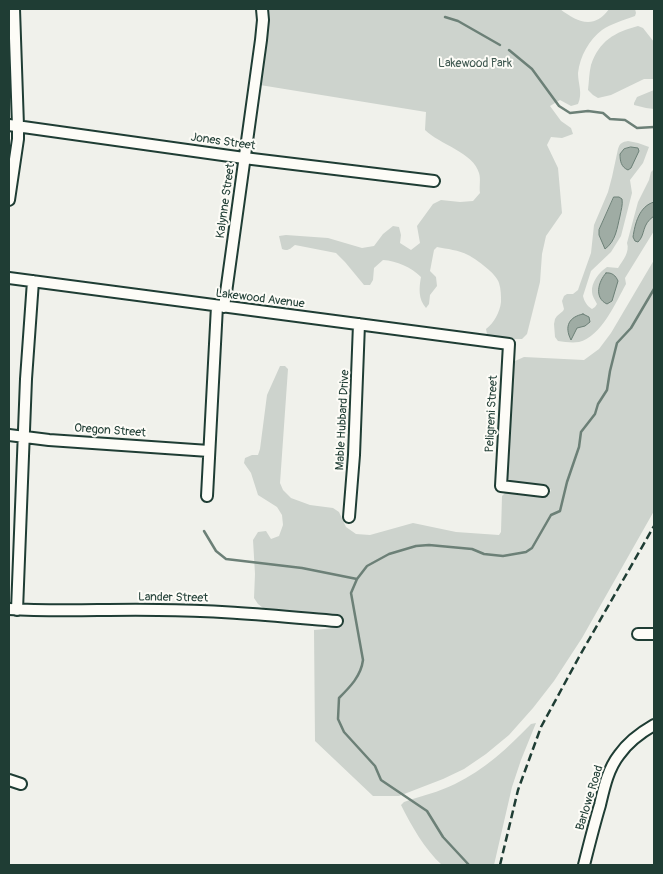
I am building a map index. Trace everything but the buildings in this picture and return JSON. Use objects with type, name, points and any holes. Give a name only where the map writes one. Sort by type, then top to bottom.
[{"type":"street","points":[[9,200],[18,139],[14,126],[14,9]]},
{"type":"street","name":"Kalynne Street","points":[[207,496],[220,306],[261,40],[263,20],[259,9]]},
{"type":"street","name":"Jones Street","points":[[14,126],[244,158],[434,181]]},
{"type":"street","name":"Lakewood Avenue","points":[[9,278],[509,344]]},
{"type":"street","points":[[13,609],[33,282]]},
{"type":"street","name":"Mable Hubbard Drive","points":[[349,517],[354,455],[359,324]]},
{"type":"street","name":"Peligreni Street","points":[[509,344],[501,486],[543,491]]},
{"type":"street","name":"Oregon Street","points":[[9,435],[209,451]]},
{"type":"street","name":"Lander Street","points":[[13,609],[61,611],[167,610],[337,621]]},
{"type":"street","points":[[638,634],[654,634]]},
{"type":"street","name":"Barlowe Road","points":[[584,865],[604,787],[611,768],[618,755],[628,744],[654,725]]},
{"type":"street","points":[[9,780],[21,784]]},
{"type":"green space","name":"Lakewood Park","points":[[269,9],[560,9],[579,20],[591,22],[603,16],[609,9],[635,9],[635,16],[602,30],[586,49],[578,73],[580,92],[578,104],[571,106],[560,100],[550,106],[561,121],[571,128],[573,134],[562,138],[551,137],[547,145],[558,168],[562,213],[546,236],[542,254],[540,282],[527,334],[522,339],[497,339],[487,334],[486,329],[494,320],[500,306],[500,285],[490,271],[464,253],[437,247],[434,250],[430,271],[436,277],[437,286],[430,295],[429,304],[426,308],[420,297],[421,277],[404,265],[383,260],[374,268],[373,280],[370,285],[364,285],[336,253],[295,245],[288,250],[282,249],[279,236],[286,235],[328,238],[362,248],[374,246],[383,234],[393,226],[399,227],[400,243],[411,250],[420,243],[417,226],[433,204],[441,200],[473,201],[480,193],[480,178],[476,166],[470,160],[425,130],[426,112],[260,85]]},
{"type":"green space","points":[[638,26],[643,28],[654,42],[654,79],[644,79],[611,95],[598,98],[593,95],[588,90],[589,74],[598,50],[615,35]]},
{"type":"green space","points":[[654,90],[654,109],[634,105],[637,97]]},
{"type":"green space","points":[[628,141],[649,147],[643,163],[630,180],[632,193],[621,236],[611,252],[591,271],[583,296],[590,308],[592,309],[597,304],[592,292],[596,278],[607,267],[618,268],[626,256],[628,250],[627,243],[638,202],[654,169],[654,231],[625,278],[626,284],[613,309],[601,326],[587,339],[579,342],[558,341],[555,337],[555,319],[564,309],[562,301],[564,296],[573,294],[578,290],[591,253],[594,225],[608,192],[618,149],[622,143]]},
{"type":"green space","points":[[654,260],[654,511],[582,638],[554,681],[509,735],[464,769],[443,779],[399,796],[373,796],[315,741],[314,630],[338,626],[336,617],[331,615],[267,611],[254,598],[253,540],[258,532],[266,531],[271,539],[279,536],[283,525],[282,515],[277,507],[258,495],[251,473],[244,463],[245,458],[258,455],[267,395],[280,366],[285,366],[288,369],[280,483],[283,490],[291,498],[310,505],[333,508],[339,512],[346,527],[356,534],[370,535],[413,523],[456,532],[499,535],[501,532],[502,496],[506,492],[548,496],[551,490],[546,485],[511,483],[505,476],[511,370],[515,361],[524,357],[584,360],[599,349],[611,333]]},
{"type":"green space","points":[[536,723],[512,787],[494,865],[442,865],[424,845],[401,805],[404,802],[455,784],[476,772],[496,757],[531,724]]},
{"type":"shaded area","points":[[638,148],[639,151],[631,168],[628,170],[621,164],[620,154],[624,149]]},
{"type":"shaded area","points":[[614,197],[622,199],[622,208],[616,234],[612,242],[605,249],[599,235],[599,230]]},
{"type":"shaded area","points":[[654,202],[654,216],[645,226],[638,242],[635,241],[633,237],[635,227],[641,211]]},
{"type":"shaded area","points":[[606,273],[614,275],[618,281],[612,301],[607,304],[600,298],[599,294],[599,285]]},
{"type":"shaded area","points":[[583,314],[589,317],[590,322],[585,326],[577,328],[571,340],[568,330],[569,323],[574,317]]},
{"type":"waterway","points":[[445,17],[458,21],[500,45]]},
{"type":"waterway","points":[[509,50],[532,69],[559,106],[570,113],[588,111],[603,113],[610,119],[625,120],[637,128],[654,127]]},
{"type":"waterway","points":[[469,865],[443,837],[427,811],[381,780],[375,766],[344,732],[338,719],[339,698],[357,676],[363,660],[351,593],[357,579],[367,566],[389,554],[416,546],[429,545],[472,549],[484,554],[503,556],[526,552],[532,548],[551,515],[560,511],[567,482],[579,447],[581,432],[595,414],[598,404],[607,390],[617,343],[631,328],[654,289]]},
{"type":"waterway","points":[[204,531],[216,551],[226,559],[302,568],[357,579]]},
{"type":"railway","points":[[500,865],[518,790],[541,727],[654,526]]}]
